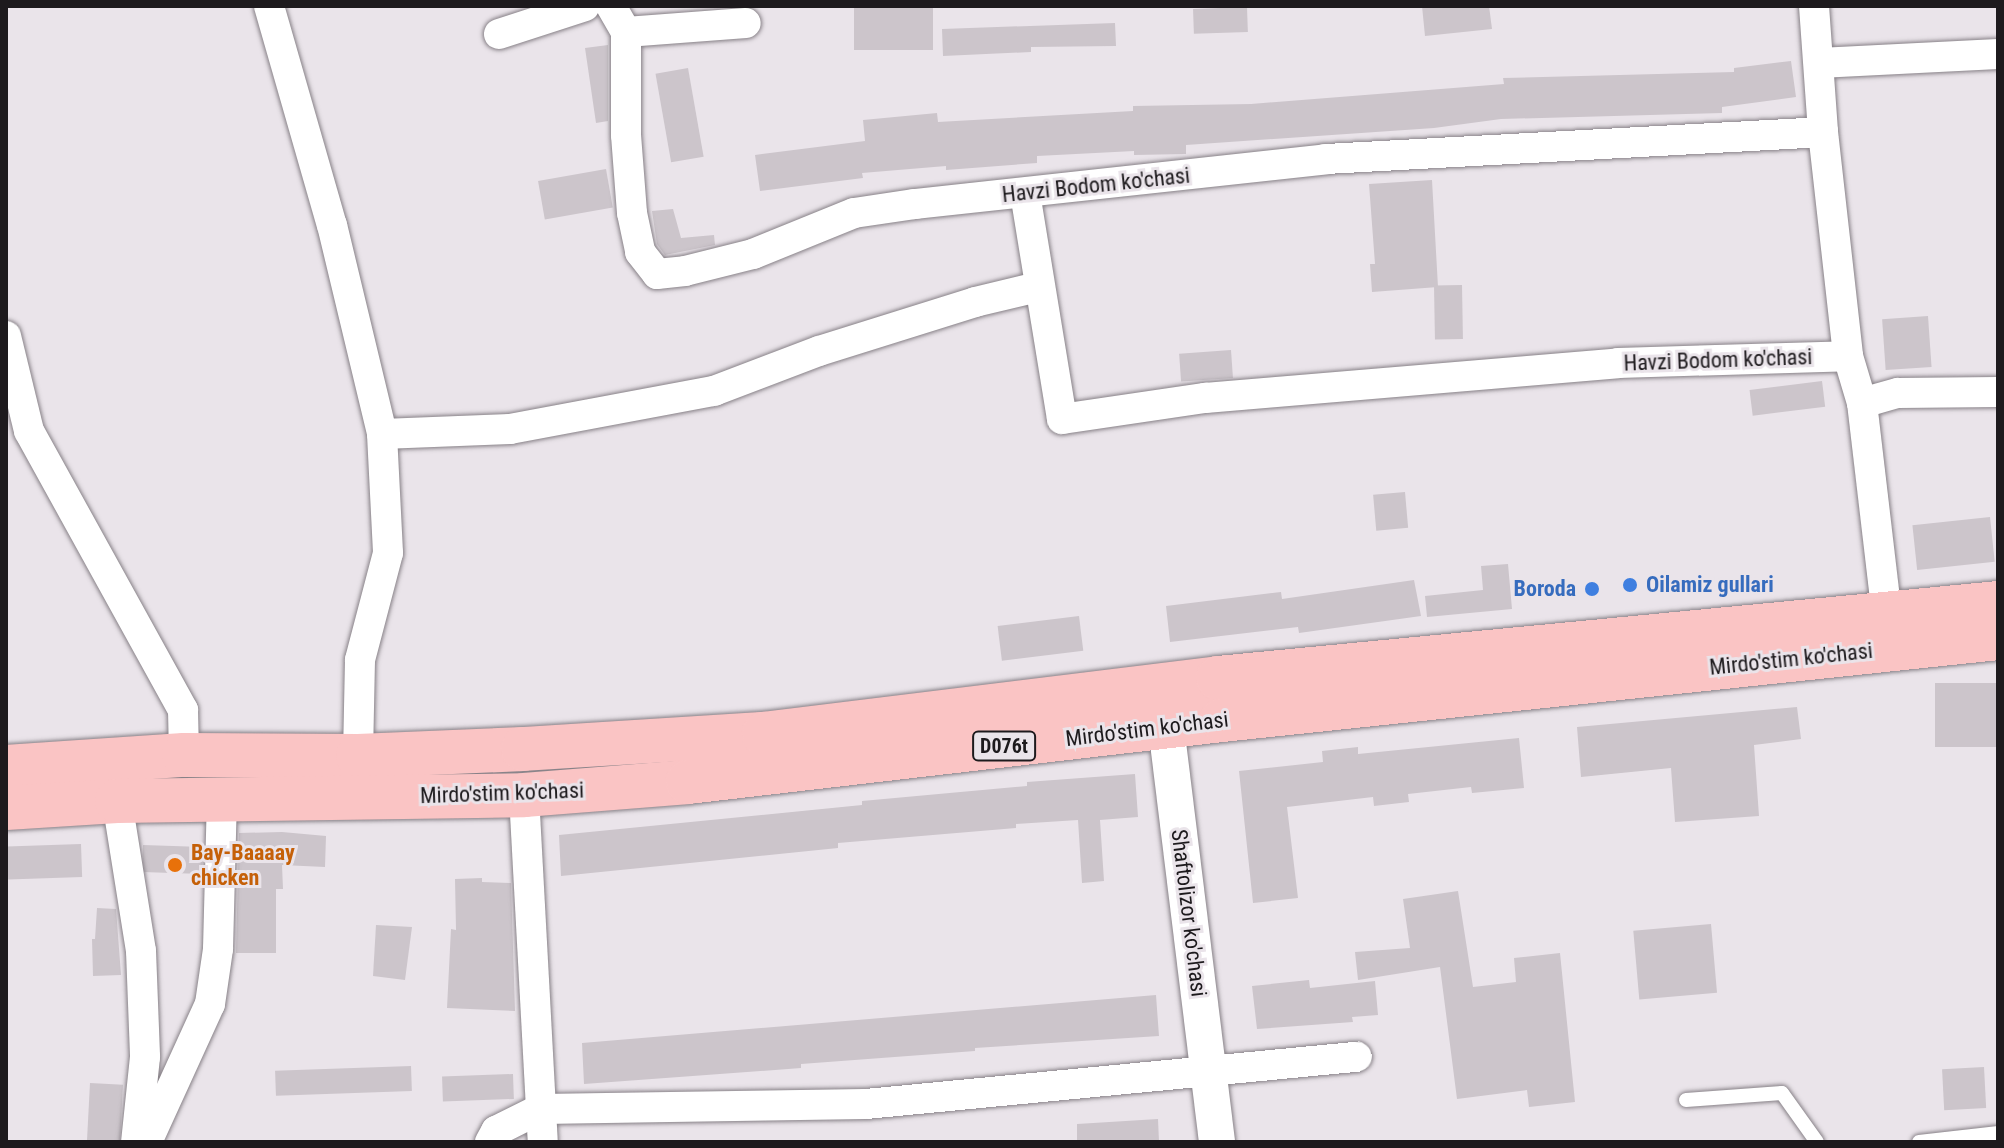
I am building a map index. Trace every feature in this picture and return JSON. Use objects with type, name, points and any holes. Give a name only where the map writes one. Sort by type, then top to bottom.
[{"type":"main road","name":"Mirdo'stim ko'chasi","points":[[6,767],[184,755],[358,756],[764,734],[1160,685],[1998,603]]},
{"type":"main road","name":"Mirdo'stim ko'chasi","points":[[6,808],[117,801],[524,795],[688,782],[1166,727],[1998,638]]},
{"type":"main road","points":[[184,755],[204,800]]},
{"type":"street","points":[[269,6],[332,225],[382,434],[388,553],[360,660],[358,756]]},
{"type":"street","points":[[499,34],[585,6]]},
{"type":"street","name":"Havzi Bodom ko'chasi","points":[[611,6],[626,32],[626,135],[632,213],[640,252],[657,274],[685,271],[753,254],[854,213],[1326,159],[1823,132]]},
{"type":"street","points":[[1814,6],[1823,132],[1848,356],[1862,403],[1887,615]]},
{"type":"street","points":[[626,32],[746,23]]},
{"type":"street","points":[[1819,63],[1998,54]]},
{"type":"street","points":[[382,434],[510,429],[714,391],[819,351],[975,302],[1038,287],[1025,193]]},
{"type":"street","name":"Havzi Bodom ko'chasi","points":[[1038,287],[1062,419],[1205,398],[1618,363],[1848,356]]},
{"type":"street","points":[[6,336],[29,431],[183,710],[184,755]]},
{"type":"street","points":[[1862,403],[1898,393],[1998,392]]},
{"type":"street","name":"Shaftolizor ko'chasi","points":[[1160,685],[1217,1142]]},
{"type":"street","points":[[524,795],[543,1142]]},
{"type":"street","points":[[147,1142],[210,1004],[218,949],[204,800]]},
{"type":"street","points":[[117,801],[141,951],[145,1057],[136,1142]]},
{"type":"street","points":[[490,1142],[496,1131],[540,1109],[866,1104],[1357,1057]]},
{"type":"lane","points":[[1686,1100],[1782,1093],[1817,1142]]},
{"type":"lane","points":[[1919,1142],[1998,1133]]},
{"type":"building","points":[[854,6],[933,6],[933,50],[854,50]]},
{"type":"building","points":[[1422,6],[1489,6],[1492,29],[1425,36]]},
{"type":"building","points":[[1247,7],[1248,32],[1194,34],[1193,9]]},
{"type":"building","points":[[1115,23],[1116,46],[1031,47],[1031,52],[943,56],[942,29]]},
{"type":"building","points":[[608,45],[608,121],[596,123],[585,48]]},
{"type":"building","points":[[1791,61],[1796,97],[1722,107],[1722,113],[1501,119],[1434,128],[1186,145],[1186,154],[1134,155],[1134,151],[1037,156],[1037,163],[862,173],[863,178],[760,191],[755,155],[865,141],[863,120],[937,113],[938,122],[1133,111],[1133,106],[1251,104],[1504,84],[1503,78],[1734,72],[1734,68]]},
{"type":"building","points":[[688,68],[704,157],[671,162],[656,74]]},
{"type":"building","points":[[606,169],[613,207],[545,219],[538,181]]},
{"type":"building","points":[[1432,180],[1438,287],[1372,292],[1370,264],[1375,264],[1369,184]]},
{"type":"building","points":[[673,209],[681,238],[714,235],[715,245],[665,255],[657,244],[652,211]]},
{"type":"building","points":[[1434,285],[1462,285],[1463,339],[1435,339]]},
{"type":"building","points":[[1928,316],[1932,367],[1886,370],[1882,319]]},
{"type":"building","points":[[1231,350],[1233,378],[1181,382],[1179,354]]},
{"type":"building","points":[[1822,381],[1825,407],[1753,416],[1750,390]]},
{"type":"building","points":[[1405,492],[1408,528],[1376,531],[1373,495]]},
{"type":"building","points":[[1990,517],[1995,562],[1917,570],[1912,525]]},
{"type":"building","points":[[1508,564],[1512,609],[1427,617],[1425,596],[1483,590],[1481,566]]},
{"type":"building","points":[[1414,580],[1421,616],[1299,633],[1298,627],[1170,642],[1166,606],[1281,592],[1282,599]]},
{"type":"building","points":[[1079,616],[1083,651],[1002,661],[998,626]]},
{"type":"building","points":[[1935,683],[1998,683],[1998,747],[1935,747]]},
{"type":"building","points":[[1797,707],[1801,739],[1754,745],[1759,816],[1675,822],[1671,768],[1581,777],[1577,727]]},
{"type":"building","points":[[1519,738],[1524,788],[1472,793],[1471,787],[1408,794],[1409,802],[1374,806],[1373,797],[1287,807],[1298,898],[1253,903],[1239,771],[1323,762],[1322,751],[1358,747],[1358,754]]},
{"type":"building","points":[[1135,774],[1138,817],[1100,820],[1104,881],[1082,883],[1078,820],[838,843],[838,848],[561,876],[559,835],[862,805],[862,801],[1027,786],[1027,782]]},
{"type":"building","points":[[282,832],[326,836],[325,867],[282,865],[283,889],[276,889],[276,953],[236,953],[239,833]]},
{"type":"building","points":[[81,844],[82,877],[8,880],[7,847]]},
{"type":"building","points":[[143,845],[203,847],[202,874],[142,872]]},
{"type":"building","points":[[482,878],[482,882],[511,883],[515,1011],[447,1008],[451,929],[456,930],[455,879]]},
{"type":"building","points":[[1458,891],[1473,987],[1516,982],[1514,958],[1560,953],[1575,1102],[1529,1107],[1527,1090],[1457,1099],[1440,967],[1358,980],[1355,952],[1410,948],[1403,899]]},
{"type":"building","points":[[97,908],[116,909],[121,975],[93,976],[92,939],[95,939]]},
{"type":"building","points":[[1711,924],[1717,993],[1639,1000],[1633,931]]},
{"type":"building","points":[[376,925],[412,927],[405,980],[373,976]]},
{"type":"building","points":[[1309,980],[1310,988],[1375,981],[1378,1015],[1352,1017],[1353,1022],[1257,1029],[1252,986]]},
{"type":"building","points":[[1156,995],[1159,1036],[975,1048],[975,1051],[801,1064],[801,1068],[584,1084],[582,1043]]},
{"type":"building","points":[[411,1066],[412,1091],[276,1096],[275,1071]]},
{"type":"building","points":[[1984,1067],[1986,1108],[1944,1110],[1942,1069]]},
{"type":"building","points":[[513,1074],[514,1099],[443,1101],[442,1076]]},
{"type":"building","points":[[90,1083],[123,1085],[120,1142],[87,1142]]},
{"type":"building","points":[[1158,1119],[1159,1142],[1077,1142],[1077,1124]]},
{"type":"place","name":"Oilamiz gullari","points":[[1630,585]]},
{"type":"place","name":"Boroda","points":[[1592,589]]},
{"type":"place","name":"Bay-Baaaay chicken","points":[[175,865]]}]
